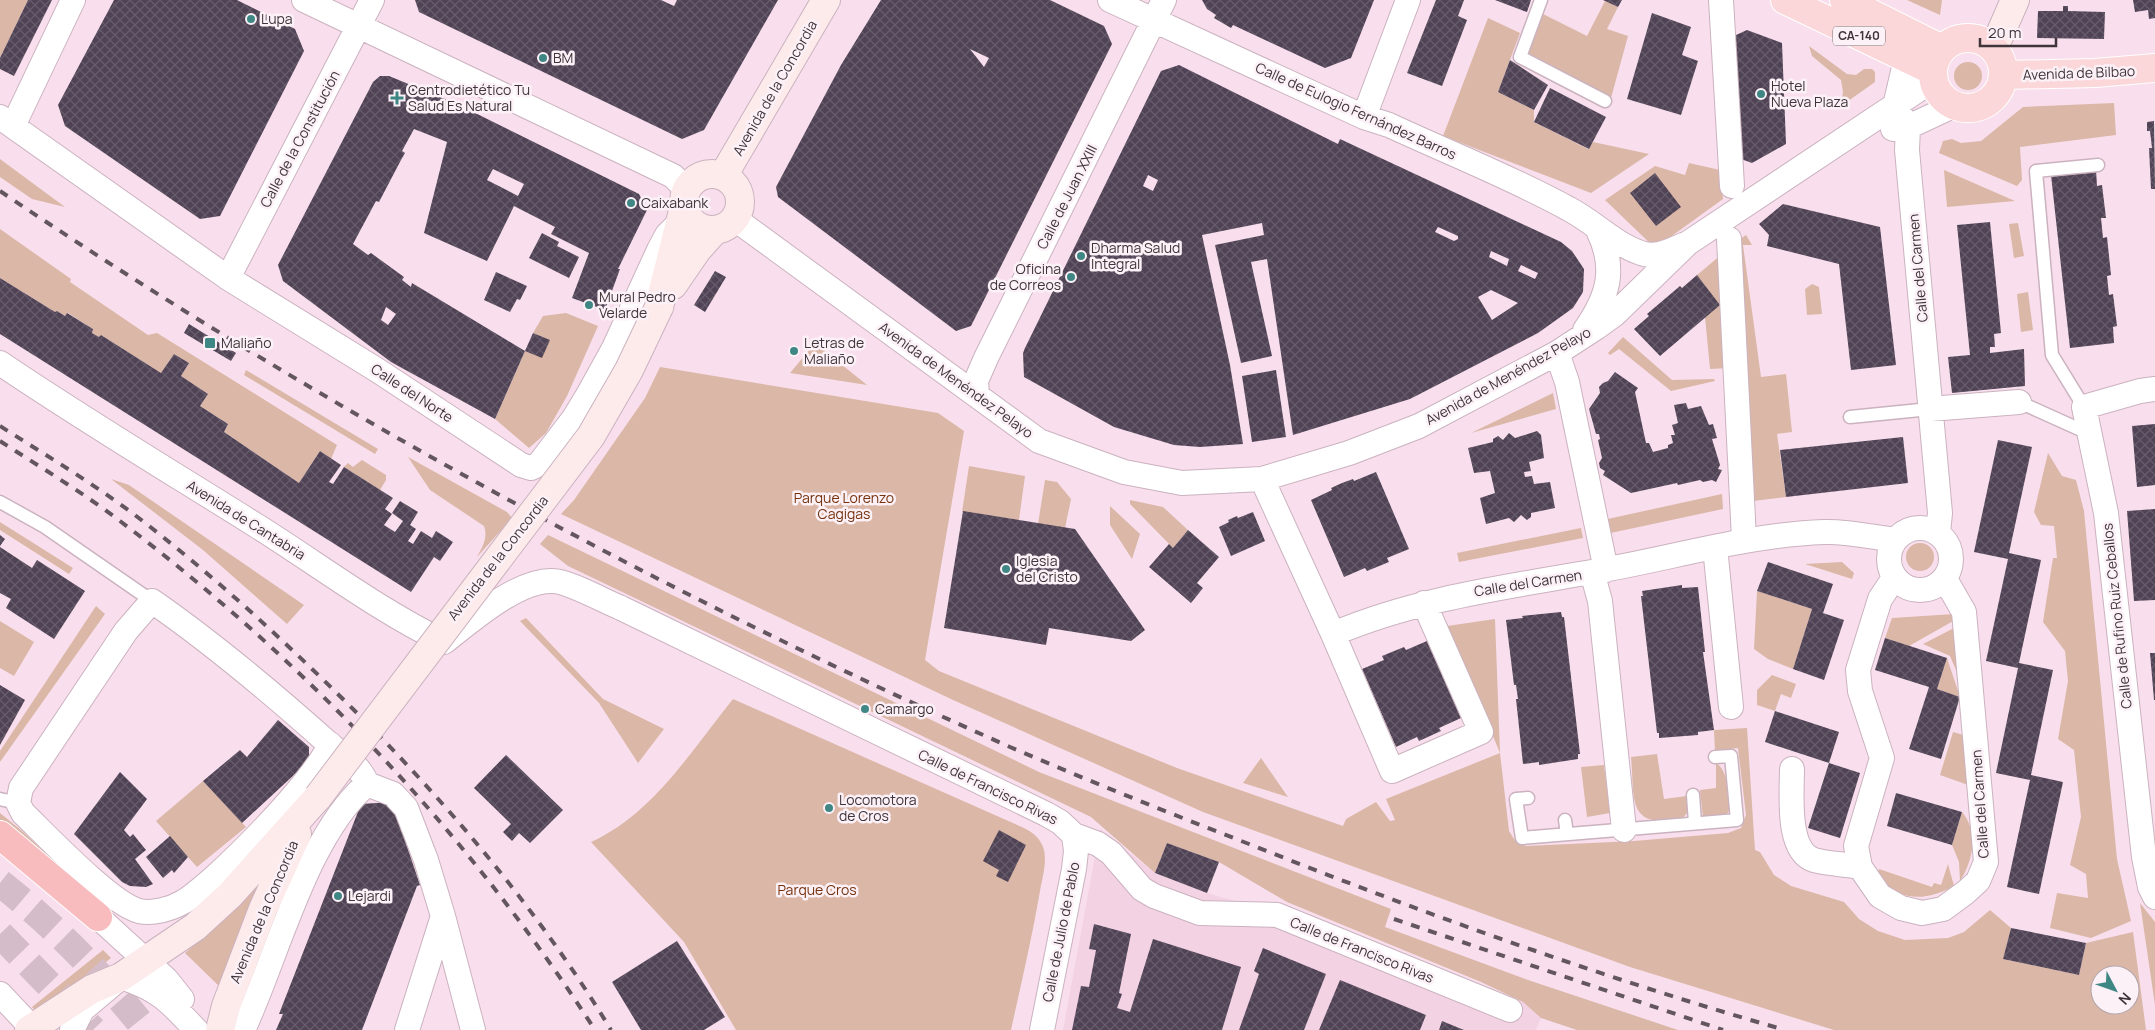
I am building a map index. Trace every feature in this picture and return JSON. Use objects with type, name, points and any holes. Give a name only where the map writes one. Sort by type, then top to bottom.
[{"type":"highway","points":[[0,835],[98,918]]},
{"type":"main road","name":"CA-140","points":[[1786,0],[1906,59],[1936,66]]},
{"type":"main road","name":"CA-140","points":[[1844,0],[1936,66],[1943,97],[1955,105]]},
{"type":"main road","points":[[1936,66],[1951,42],[1962,38],[1974,38],[1994,48],[2000,56],[2004,75],[1999,90],[1989,101],[1970,108],[1955,105]]},
{"type":"main road","name":"Avenida de Bilbao","points":[[2004,75],[2095,74],[2155,68]]},
{"type":"street","points":[[6,121],[73,0]]},
{"type":"street","points":[[304,0],[673,176],[687,215],[699,227],[725,224],[739,209],[738,193],[729,180],[715,174],[698,178],[685,205]]},
{"type":"street","name":"Calle de la Constitución","points":[[228,278],[372,0]]},
{"type":"street","name":"Avenida de la Concordia","points":[[723,176],[826,0]]},
{"type":"street","name":"Calle de Eulogio Fernández Barros","points":[[1110,0],[1160,10],[1364,117],[1389,125],[1545,196],[1572,210],[1598,230],[1642,254],[1660,254],[1688,243]]},
{"type":"street","points":[[1364,117],[1408,0]]},
{"type":"street","points":[[1721,0],[1732,186]]},
{"type":"street","points":[[1994,48],[2015,0]]},
{"type":"street","name":"Calle de Juan XXIII","points":[[977,395],[976,380],[986,358],[1160,10]]},
{"type":"street","points":[[1906,59],[1895,106],[1908,126]]},
{"type":"street","points":[[1688,243],[1895,106],[1936,66]]},
{"type":"street","points":[[1849,137],[1908,126],[1955,105]]},
{"type":"street","name":"Calle del Norte","points":[[6,121],[228,278],[377,370],[521,465],[531,468],[539,464],[574,418],[614,348],[659,250],[685,205]]},
{"type":"street","name":"Calle del Carmen","points":[[1908,126],[1907,150],[1940,513],[1938,533]]},
{"type":"street","name":"Avenida de la Concordia","points":[[659,307],[685,205]]},
{"type":"street","name":"Avenida de la Concordia","points":[[32,1029],[92,989],[121,976],[146,961],[195,926],[230,895],[318,797],[591,436],[629,370],[659,307],[687,263],[725,224]]},
{"type":"street","name":"Avenida de Menéndez Pelayo","points":[[725,224],[977,395],[1039,441],[1124,472],[1182,483],[1262,479],[1349,453],[1419,426],[1556,353],[1614,314],[1688,243]]},
{"type":"street","points":[[1580,337],[1600,308],[1610,277],[1604,242],[1598,230]]},
{"type":"street","points":[[1729,239],[1744,539]]},
{"type":"street","points":[[1556,353],[1567,382],[1599,571],[1600,601],[1624,830]]},
{"type":"street","name":"Avenida de Cantabria","points":[[0,363],[57,402],[258,526],[414,628],[444,642],[491,606]]},
{"type":"street","points":[[2084,407],[2140,391],[2155,389]]},
{"type":"street","points":[[1930,409],[2019,402]]},
{"type":"street","name":"Calle de Rufino Ruiz Ceballos","points":[[2084,407],[2106,512],[2155,897]]},
{"type":"street","points":[[1262,479],[1333,634],[1392,771],[1481,732],[1424,603]]},
{"type":"street","points":[[1920,527],[1938,533],[1946,540],[1952,559],[1950,570],[1945,579],[1929,589],[1919,590],[1910,589],[1894,578],[1888,559],[1890,548],[1895,540],[1911,529],[1920,527]]},
{"type":"street","name":"Calle del Carmen","points":[[1333,634],[1368,619],[1459,594],[1599,571],[1715,547],[1744,539],[1825,531],[1895,540]]},
{"type":"street","points":[[1715,547],[1732,707]]},
{"type":"street","name":"Calle del Carmen","points":[[1894,578],[1880,600],[1858,670],[1860,690],[1882,758],[1856,846],[1860,867],[1880,896],[1901,908],[1922,913],[1943,909],[1966,892],[1978,881],[1986,862],[1964,612],[1945,579]]},
{"type":"street","name":"Calle de Francisco Rivas","points":[[491,606],[526,586],[553,580],[570,586],[621,608],[1046,814],[1060,822],[1074,835],[1098,844],[1111,853],[1142,889],[1154,896],[1200,913],[1277,915],[1510,1010]]},
{"type":"street","points":[[330,744],[326,754],[309,776],[220,873],[182,902],[156,911],[139,911],[124,904],[9,801],[21,788],[126,630],[152,601],[220,652],[330,744],[362,772],[367,784],[393,794],[406,808],[426,860],[443,916],[473,1030]]},
{"type":"street","points":[[1792,769],[1794,831],[1798,848],[1812,860],[1860,867]]},
{"type":"street","points":[[243,1030],[322,844],[339,815],[367,784]]},
{"type":"street","name":"Avenida de la Concordia","points":[[220,1030],[226,1006],[263,909],[290,848],[318,797]]},
{"type":"street","name":"Calle de Julio de Pablo","points":[[1042,1030],[1074,869],[1076,851],[1074,835]]},
{"type":"street","points":[[407,1030],[443,916]]},
{"type":"street","points":[[98,918],[166,979],[202,1030]]},
{"type":"street","points":[[72,1030],[82,1010],[121,976],[142,984],[164,996],[196,1030]]},
{"type":"street","points":[[0,994],[32,1029]]},
{"type":"lane","points":[[1541,0],[1520,57],[1605,101]]},
{"type":"lane","points":[[2084,407],[2052,355],[2036,171],[2098,165]]},
{"type":"lane","points":[[2019,402],[2090,434]]},
{"type":"lane","points":[[1850,417],[1930,409]]},
{"type":"lane","points":[[0,502],[45,526],[152,601]]},
{"type":"lane","points":[[1528,798],[1516,799],[1522,838],[1736,820],[1731,756],[1715,757]]},
{"type":"lane","points":[[1693,795],[1695,823]]},
{"type":"lane","points":[[1565,820],[1567,834]]},
{"type":"shaded area","points":[[1100,829],[1155,873],[1207,893],[1357,936],[1523,1002],[1541,1018],[1536,1030],[1063,1030]]},
{"type":"green space","points":[[0,0],[28,0],[0,58]]},
{"type":"green space","points":[[1907,0],[1942,0],[1940,15]]},
{"type":"green space","points":[[1605,1],[1618,7],[1607,29],[1628,36],[1611,98],[1528,53],[1543,14],[1587,36]]},
{"type":"green space","points":[[1488,18],[1520,33],[1498,92],[1534,110],[1534,122],[1588,149],[1593,142],[1649,154],[1591,193],[1443,136]]},
{"type":"green space","points":[[1809,46],[1847,74],[1856,75],[1864,69],[1872,69],[1875,72],[1875,82],[1841,106],[1843,92],[1841,80],[1812,56]]},
{"type":"green space","points":[[1968,62],[1978,66],[1982,76],[1978,86],[1968,90],[1958,86],[1954,76],[1958,66]]},
{"type":"green space","points":[[2114,103],[2116,135],[2020,147],[2022,180],[2017,186],[1939,153],[1943,141],[1952,139],[1961,143],[1981,141],[2023,107]]},
{"type":"green space","points":[[0,159],[65,207],[32,199],[0,177]]},
{"type":"green space","points":[[1689,163],[1720,170],[1723,199],[1655,248],[1605,200],[1655,166],[1685,175]]},
{"type":"green space","points":[[1944,170],[2015,201],[1947,207]]},
{"type":"green space","points":[[2018,223],[2024,256],[2014,258],[2009,224]]},
{"type":"green space","points":[[0,229],[71,279],[70,282],[148,335],[157,333],[337,445],[331,459],[320,451],[299,483],[224,432],[228,424],[200,406],[208,394],[181,376],[189,363],[174,354],[161,373],[101,335],[99,337],[92,333],[93,329],[68,313],[65,316],[57,311],[55,312],[0,278]]},
{"type":"green space","points":[[1746,235],[1752,245],[1743,245],[1761,377],[1786,374],[1792,432],[1777,434],[1786,497],[1753,501],[1737,241]]},
{"type":"green space","points":[[1722,254],[1729,368],[1710,369],[1705,317],[1697,275]]},
{"type":"green space","points":[[1812,284],[1819,287],[1822,314],[1807,315],[1805,289]]},
{"type":"green space","points":[[2028,292],[2033,330],[2021,332],[2017,294]]},
{"type":"green space","points":[[566,313],[598,326],[567,396],[546,433],[529,448],[495,419],[525,351],[542,357],[549,340],[533,333],[543,316]]},
{"type":"green space","points":[[1623,337],[1672,380],[1714,379],[1715,381],[1671,391],[1619,349],[1610,355],[1608,353]]},
{"type":"green space","points":[[815,343],[867,385],[790,373]]},
{"type":"green space","name":"Parque Lorenzo Cagigas","points":[[660,367],[938,413],[964,431],[925,660],[939,671],[1177,768],[1343,826],[1346,819],[1376,802],[1390,821],[1395,820],[1386,799],[1500,753],[1509,831],[1514,839],[1526,846],[1634,841],[1728,833],[1741,828],[1746,815],[1738,748],[1715,751],[1714,730],[1747,728],[1755,850],[1760,852],[1774,875],[1791,886],[1844,902],[1859,919],[1878,931],[1905,940],[1948,938],[1964,932],[1990,910],[2011,928],[2003,959],[2079,975],[2086,943],[2133,932],[2137,965],[2090,965],[2090,1015],[2140,1015],[2140,985],[2146,1030],[1834,1030],[1630,967],[1203,812],[953,700],[561,514],[574,500],[645,398]]},
{"type":"green space","points":[[246,370],[378,449],[375,454],[244,375]]},
{"type":"green space","points":[[1553,393],[1556,409],[1471,433]]},
{"type":"green space","points":[[2048,453],[2062,476],[2076,480],[2084,511],[2117,859],[2131,921],[2091,938],[2050,928],[2057,893],[2088,898],[2086,874],[2070,865],[2081,817],[2074,750],[2058,739],[2068,681],[2065,651],[2043,622],[2053,558],[2057,558],[2054,526],[2041,525],[2034,512]]},
{"type":"green space","points":[[408,457],[507,512],[512,518],[477,557],[485,538],[484,526],[430,490]]},
{"type":"green space","points":[[362,460],[386,475],[386,480],[380,490],[344,467],[348,463],[353,467]]},
{"type":"green space","points":[[969,466],[1025,476],[1019,520],[962,512]]},
{"type":"green space","points":[[111,479],[129,485],[304,605],[287,624],[203,550]]},
{"type":"green space","points":[[1045,480],[1057,482],[1071,499],[1065,528],[1038,524]]},
{"type":"green space","points":[[1722,494],[1723,509],[1606,534],[1603,520]]},
{"type":"green space","points":[[1130,500],[1163,507],[1188,530],[1173,548],[1130,504]]},
{"type":"green space","points":[[1110,506],[1140,534],[1132,559],[1110,525]]},
{"type":"green space","points":[[0,522],[73,568],[69,574],[0,530]]},
{"type":"green space","points":[[1581,528],[1583,538],[1459,562],[1457,553]]},
{"type":"green space","points":[[548,535],[1039,772],[1391,909],[1385,927],[1528,980],[1678,1030],[1577,1030],[1541,1018],[1523,1002],[1481,982],[1287,902],[1219,862],[1167,843],[1155,873],[1091,817],[568,566],[540,544]]},
{"type":"green space","points":[[1920,543],[1930,547],[1934,557],[1930,567],[1920,571],[1910,567],[1906,557],[1910,547]]},
{"type":"green space","points":[[1842,562],[1854,573],[1852,579],[1805,564]]},
{"type":"green space","points":[[1757,591],[1812,609],[1793,669],[1768,659],[1754,649]]},
{"type":"green space","points":[[96,606],[105,614],[0,762],[0,751]]},
{"type":"green space","points":[[1954,614],[1955,620],[1909,646],[1885,638],[1892,618]]},
{"type":"green space","points":[[526,618],[603,699],[664,729],[638,763],[599,703],[520,621]]},
{"type":"green space","points":[[1495,619],[1500,753],[1447,626]]},
{"type":"green space","points":[[0,621],[34,642],[14,676],[0,668]]},
{"type":"green space","points":[[1956,627],[1961,682],[1950,656],[1923,644]]},
{"type":"green space","points":[[1947,658],[1960,697],[1937,689]]},
{"type":"green space","points":[[1772,675],[1796,684],[1791,698],[1781,694],[1775,711],[1757,705],[1757,690]]},
{"type":"green space","name":"Parque Cros","points":[[733,699],[1034,834],[1043,846],[1044,871],[1011,1030],[736,1030],[684,942],[591,842],[613,830],[652,798],[686,760]]},
{"type":"green space","points":[[1953,732],[1967,736],[1971,786],[1940,775]]},
{"type":"green space","points":[[1657,754],[1664,799],[1687,796],[1687,813],[1682,819],[1651,820],[1642,815],[1637,808],[1634,798],[1631,757]]},
{"type":"green space","points":[[1261,758],[1288,797],[1243,783]]},
{"type":"green space","points":[[1716,763],[1726,777],[1730,810],[1725,816],[1703,818],[1700,790],[1716,788]]},
{"type":"green space","points":[[1604,765],[1610,813],[1587,817],[1581,767]]},
{"type":"green space","points":[[203,781],[246,827],[197,867],[156,821]]},
{"type":"green space","points":[[1962,812],[1971,828],[1972,846],[1968,865],[1960,881],[1959,862],[1952,845]]},
{"type":"green space","points":[[0,813],[22,831],[116,918],[0,822]]},
{"type":"green space","points":[[1948,864],[1954,886],[1923,897],[1904,895],[1885,886],[1876,878],[1879,869],[1932,887],[1934,883],[1941,885]]},
{"type":"green space","points":[[255,888],[259,889],[221,988],[185,953],[227,917]]},
{"type":"green space","points":[[2140,903],[2155,922],[2155,1005]]},
{"type":"green space","points":[[103,950],[111,958],[39,1015],[32,1007]]},
{"type":"building","points":[[28,0],[52,0],[14,76],[0,69],[0,58]]},
{"type":"building","points":[[114,0],[237,0],[295,29],[304,51],[220,216],[200,219],[65,126],[58,105]]},
{"type":"building","points":[[415,0],[661,0],[674,6],[677,0],[778,0],[704,130],[682,139],[419,12]]},
{"type":"building","points":[[881,0],[1050,0],[1104,26],[1112,44],[971,326],[956,331],[778,197],[776,187],[841,65]],"holes":[[[970,49],[989,58],[984,67]]]},
{"type":"building","points":[[1202,0],[1374,0],[1351,58],[1325,68],[1233,25],[1231,28],[1214,18],[1216,15],[1207,9]]},
{"type":"building","points":[[1436,0],[1464,0],[1458,16],[1467,20],[1442,86],[1407,73]]},
{"type":"building","points":[[1495,0],[1531,0],[1527,12]]},
{"type":"building","points":[[1603,0],[1622,0],[1618,7]]},
{"type":"building","points":[[2133,0],[2155,0],[2155,18],[2149,19],[2148,10],[2135,12]]},
{"type":"building","points":[[2063,6],[2068,6],[2068,11],[2105,12],[2104,39],[2037,38],[2038,11],[2063,11]]},
{"type":"building","points":[[1652,13],[1691,27],[1682,55],[1698,61],[1681,115],[1627,99]]},
{"type":"building","name":"Hotel Nueva Plaza","points":[[1747,30],[1782,43],[1786,144],[1752,163],[1741,159],[1734,36]]},
{"type":"building","points":[[1510,60],[1548,85],[1534,110],[1498,92]]},
{"type":"building","points":[[1179,65],[1338,144],[1340,139],[1561,242],[1572,251],[1584,269],[1583,292],[1573,308],[1538,333],[1410,399],[1293,435],[1267,259],[1251,262],[1272,356],[1241,363],[1215,245],[1264,235],[1262,223],[1202,235],[1230,365],[1243,444],[1200,447],[1174,445],[1114,427],[1024,377],[1023,353],[1161,71]],"holes":[[[1148,175],[1158,180],[1153,191],[1143,186]],[[1438,227],[1458,236],[1458,239],[1454,241],[1435,232]],[[1491,251],[1509,259],[1507,266],[1489,257]],[[1521,265],[1538,273],[1535,279],[1518,271]],[[1491,290],[1518,303],[1492,320],[1478,297]]]},
{"type":"building","points":[[380,76],[389,76],[457,104],[639,194],[647,210],[618,269],[620,269],[605,310],[572,298],[589,253],[551,234],[555,227],[514,206],[487,261],[424,233],[447,142],[414,129],[402,151],[405,153],[379,202],[376,201],[353,244],[368,255],[371,253],[404,277],[402,280],[411,287],[412,283],[525,351],[495,419],[391,362],[283,281],[278,265],[373,82]],"holes":[[[493,169],[524,184],[518,196],[487,180]],[[386,307],[396,314],[388,325],[381,320]]]},
{"type":"building","points":[[1550,88],[1606,117],[1589,149],[1534,122]]},
{"type":"building","points":[[2154,121],[2155,189],[2151,189],[2149,148],[2152,148],[2150,131],[2147,131],[2147,122]]},
{"type":"building","points":[[2096,170],[2097,186],[2102,185],[2106,218],[2101,218],[2103,238],[2107,237],[2111,275],[2107,276],[2109,295],[2113,294],[2117,326],[2113,327],[2114,343],[2070,348],[2051,175]]},
{"type":"building","points":[[1655,173],[1681,207],[1656,226],[1630,193]]},
{"type":"building","points":[[1783,204],[1880,227],[1896,365],[1851,370],[1839,264],[1767,246],[1769,235],[1759,224]]},
{"type":"building","points":[[1990,222],[2001,333],[1994,334],[1995,347],[1990,347],[1990,353],[2024,349],[2025,386],[1952,393],[1948,357],[1970,355],[1957,225]]},
{"type":"building","points":[[542,233],[559,242],[557,246],[579,257],[569,278],[529,258]]},
{"type":"building","points":[[715,271],[726,277],[705,312],[694,305]]},
{"type":"building","points":[[496,272],[527,286],[520,300],[517,299],[510,312],[484,300]]},
{"type":"building","points":[[1697,275],[1720,305],[1660,356],[1634,329],[1649,316],[1647,314],[1680,286],[1682,288]]},
{"type":"building","points":[[0,278],[55,312],[57,311],[65,316],[67,313],[93,329],[92,333],[99,337],[101,335],[161,373],[174,354],[189,363],[181,376],[208,394],[200,406],[228,424],[224,432],[299,483],[320,451],[341,465],[329,482],[333,484],[344,467],[393,498],[385,509],[392,514],[384,525],[395,532],[403,521],[392,513],[400,501],[418,512],[410,525],[416,529],[408,541],[413,544],[421,531],[432,538],[436,531],[453,542],[440,561],[434,557],[411,592],[0,334]]},
{"type":"building","name":"Maliaño","points":[[189,324],[236,353],[231,361],[184,333]]},
{"type":"building","points":[[533,333],[550,340],[542,358],[525,351]]},
{"type":"building","points":[[1276,370],[1286,437],[1252,442],[1242,376]]},
{"type":"building","points":[[1615,372],[1638,388],[1635,392],[1646,443],[1649,443],[1653,452],[1668,448],[1668,445],[1673,443],[1671,435],[1675,435],[1672,425],[1678,423],[1674,405],[1686,403],[1688,409],[1701,406],[1709,425],[1713,424],[1717,438],[1712,439],[1720,465],[1718,469],[1722,470],[1716,482],[1712,480],[1703,482],[1700,480],[1631,493],[1603,475],[1605,471],[1600,468],[1599,463],[1602,458],[1598,440],[1600,439],[1599,434],[1596,434],[1589,409],[1600,393],[1599,387],[1608,381]]},
{"type":"building","points":[[2155,424],[2155,485],[2137,487],[2132,426]]},
{"type":"building","points":[[1537,431],[1541,435],[1544,458],[1529,462],[1531,471],[1524,472],[1525,477],[1532,476],[1534,484],[1550,482],[1555,508],[1531,513],[1531,517],[1527,520],[1521,515],[1514,522],[1509,518],[1486,524],[1480,498],[1495,493],[1490,471],[1474,473],[1468,448],[1493,442],[1493,439],[1498,436],[1503,440],[1509,433],[1515,438]]},
{"type":"building","points":[[1903,437],[1908,483],[1786,497],[1780,450]]},
{"type":"building","points":[[1998,440],[2032,447],[2009,553],[2041,560],[2019,663],[2053,670],[2031,775],[2063,782],[2039,894],[2007,887],[2030,780],[1996,773],[2018,668],[1986,661],[2008,559],[1974,552]]},
{"type":"building","points":[[1376,472],[1409,549],[1387,558],[1389,562],[1367,571],[1365,568],[1344,577],[1311,500],[1342,483],[1353,479],[1354,481]]},
{"type":"building","points":[[2155,509],[2155,600],[2134,601],[2127,511]]},
{"type":"building","name":"Iglesia del Cristo","points":[[963,511],[1075,529],[1145,630],[1131,641],[1049,628],[1046,645],[944,628]]},
{"type":"building","points":[[1253,512],[1265,541],[1231,556],[1219,527],[1237,516],[1238,518]]},
{"type":"building","points":[[1188,530],[1219,557],[1197,583],[1203,588],[1191,603],[1149,567],[1169,544],[1173,548]]},
{"type":"building","points":[[0,535],[5,539],[0,546]]},
{"type":"building","points":[[0,547],[32,568],[37,560],[85,591],[54,639],[6,608],[11,599],[0,593]]},
{"type":"building","points":[[1768,562],[1833,584],[1823,613],[1844,620],[1824,680],[1793,669],[1812,609],[1757,591]]},
{"type":"building","points":[[1682,585],[1682,588],[1698,587],[1705,652],[1703,652],[1714,730],[1698,732],[1698,735],[1659,738],[1641,596],[1643,596],[1642,591]]},
{"type":"building","points":[[1561,612],[1562,617],[1564,617],[1580,754],[1578,754],[1578,759],[1539,765],[1539,762],[1523,764],[1516,699],[1518,699],[1516,685],[1514,685],[1506,620],[1523,618],[1522,616]]},
{"type":"building","points":[[1885,638],[1947,658],[1937,689],[1960,697],[1941,759],[1909,749],[1929,687],[1875,670]]},
{"type":"building","points":[[1427,641],[1461,718],[1439,728],[1441,731],[1419,741],[1417,737],[1396,747],[1362,669],[1384,660],[1382,656],[1404,647],[1406,650]]},
{"type":"building","points":[[2150,653],[2155,653],[2155,700],[2154,700]]},
{"type":"building","points":[[0,685],[25,700],[0,745]]},
{"type":"building","points":[[1775,711],[1839,732],[1829,763],[1765,742]]},
{"type":"building","points":[[278,720],[309,747],[309,761],[242,823],[203,781],[240,750],[247,757]]},
{"type":"building","points":[[506,755],[563,810],[530,843],[519,833],[512,841],[503,832],[511,824],[474,788]]},
{"type":"building","points":[[1829,763],[1860,773],[1840,838],[1808,828]]},
{"type":"building","points":[[120,772],[147,799],[124,830],[130,837],[133,834],[146,850],[135,859],[153,884],[146,887],[130,886],[122,882],[74,834]]},
{"type":"building","points":[[1896,793],[1962,812],[1952,845],[1887,826]]},
{"type":"building","points":[[392,802],[420,885],[417,886],[362,1030],[276,1030],[283,1014],[279,1014],[361,804]]},
{"type":"building","points":[[999,830],[1026,845],[1008,882],[996,876],[999,870],[983,861]]},
{"type":"building","points":[[170,836],[188,857],[174,873],[172,870],[163,878],[146,857]]},
{"type":"building","points":[[1167,843],[1219,862],[1207,893],[1155,873]]},
{"type":"building","points":[[1094,924],[1131,934],[1119,993],[1122,994],[1117,1008],[1130,1012],[1153,939],[1241,967],[1222,1030],[1072,1030],[1081,986],[1089,987],[1096,950],[1089,949]]},
{"type":"building","points":[[2011,928],[2086,943],[2079,975],[2003,959]]},
{"type":"building","points":[[677,941],[725,1017],[704,1030],[641,1030],[612,982]]},
{"type":"building","points":[[1263,948],[1326,974],[1304,1030],[1239,1030],[1259,974],[1254,971]]},
{"type":"building","points":[[1340,980],[1426,1015],[1420,1030],[1319,1030]]},
{"type":"building","points":[[1442,1021],[1464,1030],[1439,1030]]},
{"type":"tunnel","points":[[0,883],[40,916],[78,952],[146,1030]]},
{"type":"tunnel","points":[[0,934],[93,1030]]},
{"type":"railway","points":[[0,191],[120,270],[243,347],[367,420],[493,491],[620,559],[749,625],[879,687],[1069,772],[1189,821],[1381,895],[1582,967],[1785,1030]]},
{"type":"railway","points":[[0,426],[99,489],[155,531],[246,608],[354,710],[435,795],[511,885],[580,980],[611,1030]]},
{"type":"railway","points":[[0,441],[106,510],[189,575],[255,632],[319,692],[380,755],[438,820],[494,888],[546,958],[595,1030]]},
{"type":"railway","points":[[1394,919],[1723,1030]]},
{"type":"place","name":"Lupa","points":[[251,19]]},
{"type":"place","name":"BM","points":[[543,58]]},
{"type":"place","name":"Hotel Nueva Plaza","points":[[1761,94]]},
{"type":"place","name":"Centrodietético Tu Salud Es Natural","points":[[397,98]]},
{"type":"place","name":"Caixabank","points":[[631,203]]},
{"type":"place","name":"Dharma Salud Integral","points":[[1081,256]]},
{"type":"place","name":"Oficina de Correos","points":[[1071,277]]},
{"type":"place","name":"Mural Pedro Velarde","points":[[589,305]]},
{"type":"place","name":"Maliaño","points":[[210,343]]},
{"type":"place","name":"Letras de Maliaño","points":[[794,351]]},
{"type":"place","name":"Iglesia del Cristo","points":[[1006,569]]},
{"type":"place","name":"Camargo","points":[[865,709]]},
{"type":"place","name":"Locomotora de Cros","points":[[829,808]]},
{"type":"place","name":"Lejardi","points":[[338,896]]}]
